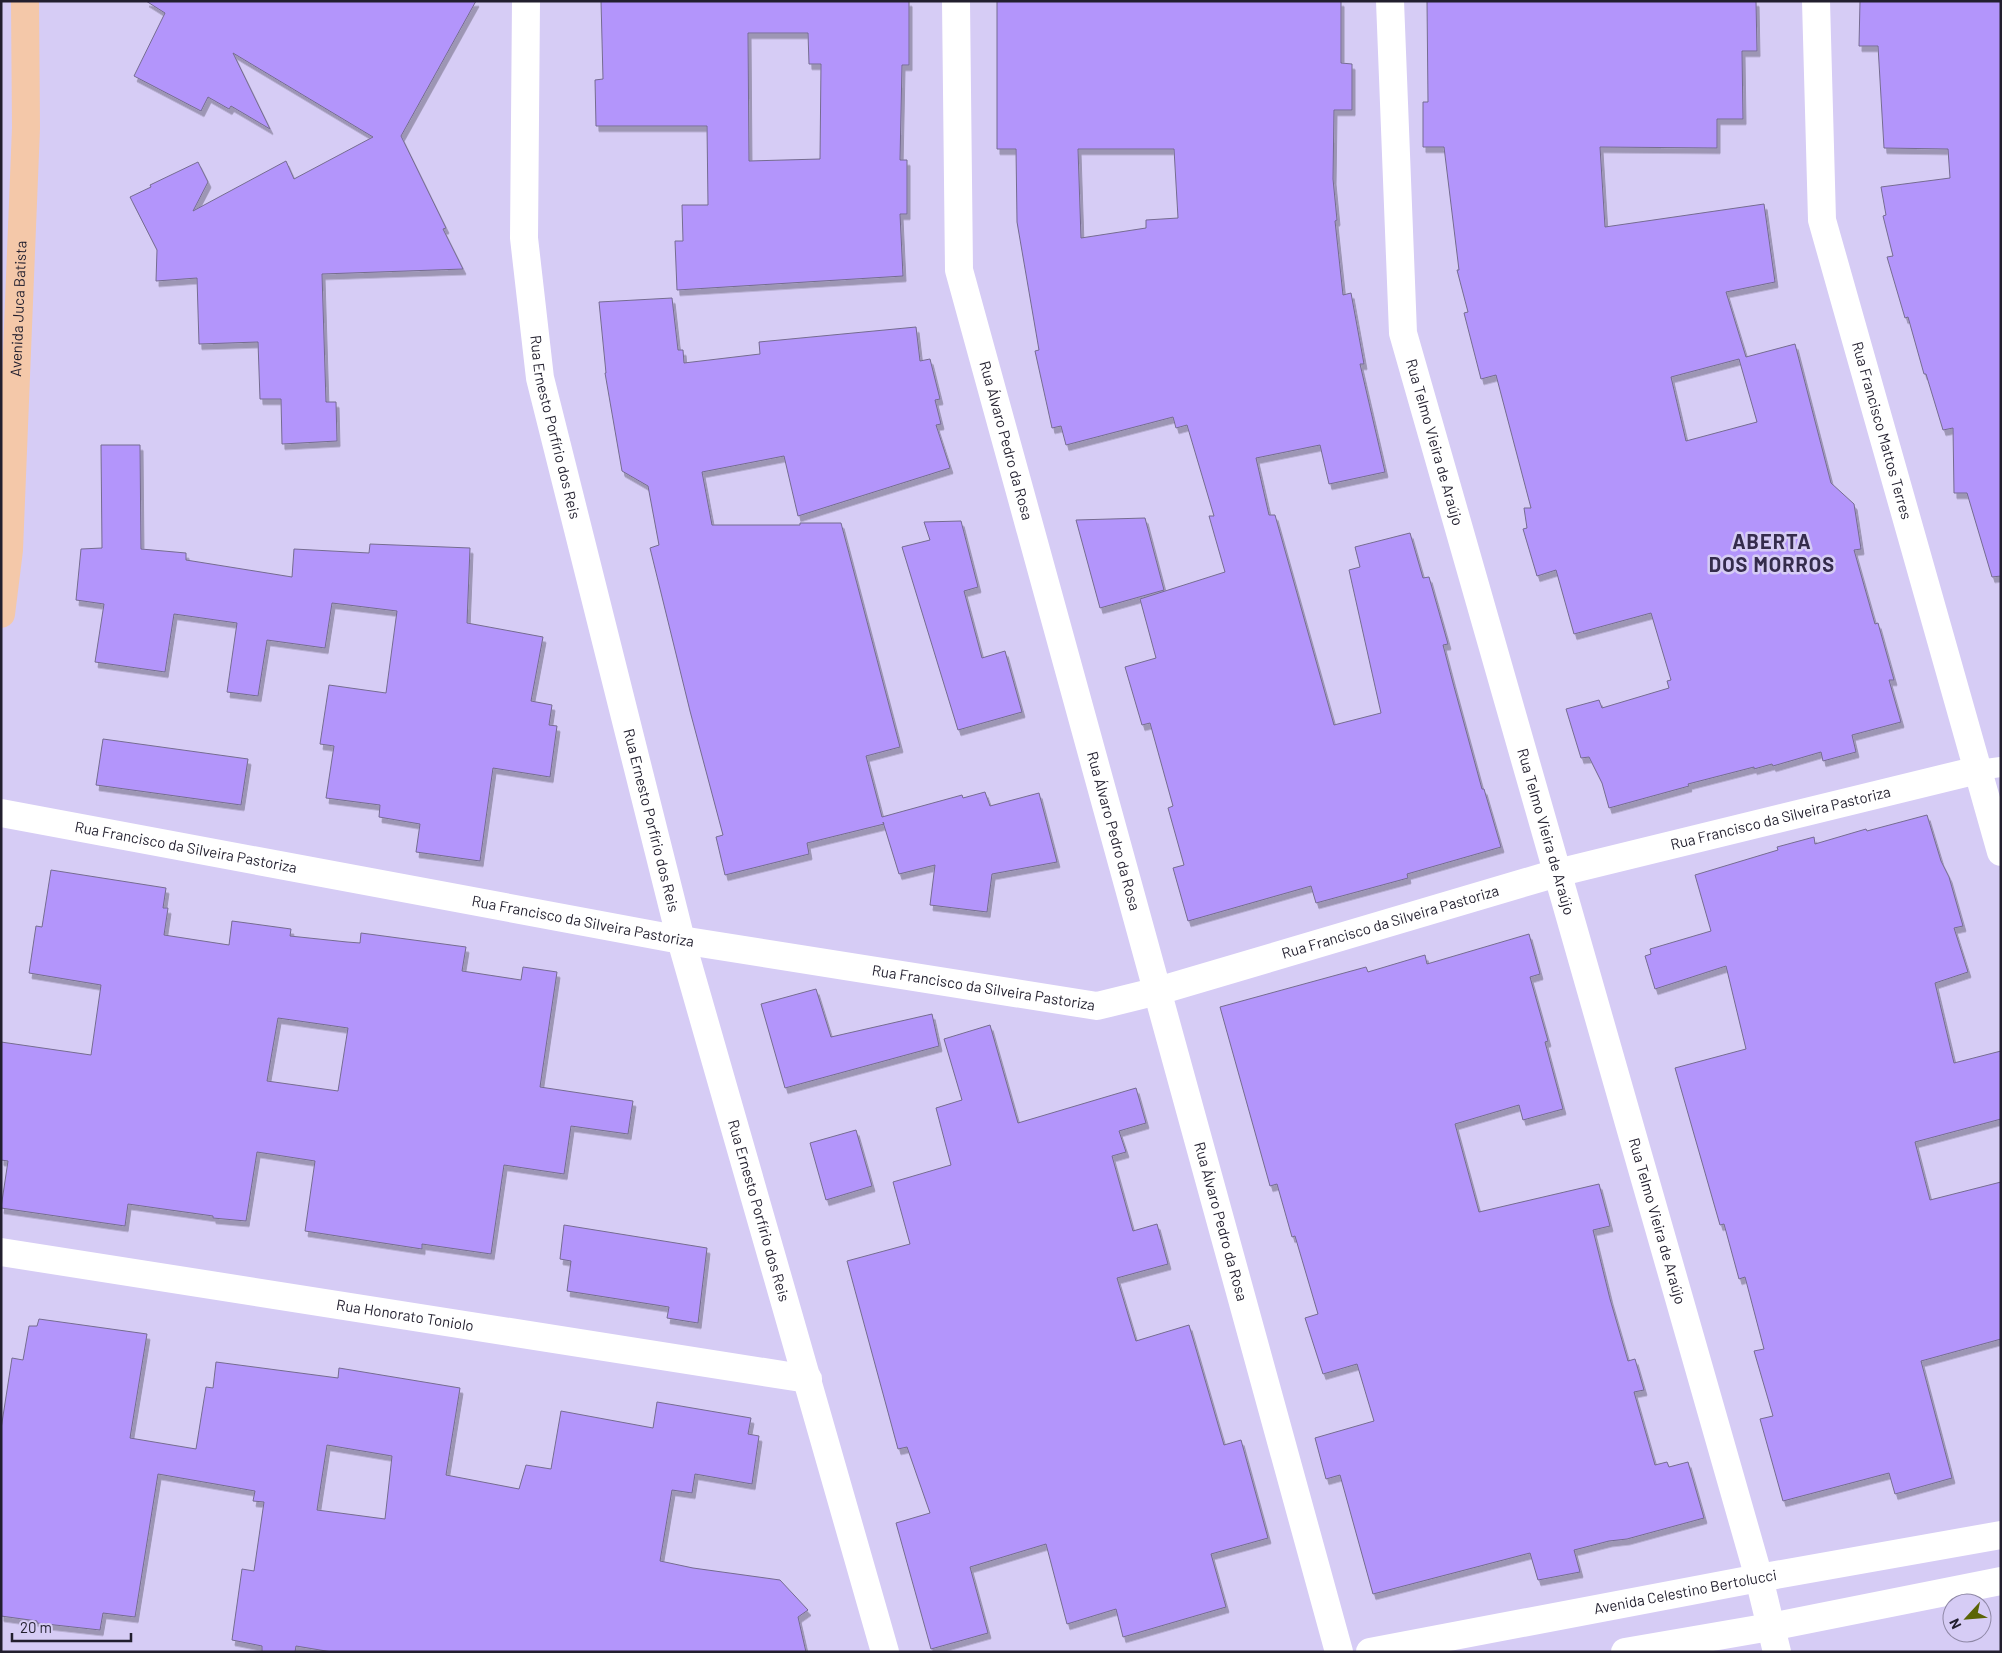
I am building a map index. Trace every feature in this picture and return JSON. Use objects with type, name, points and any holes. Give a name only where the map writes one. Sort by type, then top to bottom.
[{"type":"main road","name":"Avenida Juca Batista","points":[[1,614],[9,550],[20,285],[26,128],[25,1]]},
{"type":"street","name":"Rua Ernesto Porfírio dos Reis","points":[[526,1],[524,238],[540,378],[681,940],[885,1652]]},
{"type":"street","name":"Rua Álvaro Pedro da Rosa","points":[[956,1],[959,270],[1339,1652]]},
{"type":"street","name":"Rua Telmo Vieira de Araújo","points":[[1390,1],[1403,333],[1774,1639]]},
{"type":"street","name":"Rua Francisco Mattos Terres","points":[[1816,1],[1822,220],[1989,769],[2001,852]]},
{"type":"street","name":"Rua Francisco da Silveira Pastoriza","points":[[1,813],[681,940],[1098,1006],[1158,991],[1557,873],[1989,769]]},
{"type":"street","name":"Rua Honorato Toniolo","points":[[1,1252],[808,1379]]},
{"type":"street","name":"Avenida Celestino Bertolucci","points":[[1370,1652],[1758,1578],[2001,1535]]},
{"type":"street","points":[[1625,1652],[1774,1639],[2001,1581]]},
{"type":"building","points":[[146,1],[476,1],[401,136],[446,228],[443,229],[463,269],[322,274],[326,402],[336,402],[337,441],[282,444],[281,399],[260,399],[258,342],[199,344],[197,278],[156,281],[157,250],[130,197],[151,187],[150,185],[198,162],[208,182],[193,211],[286,161],[294,179],[373,137],[233,53],[270,129],[231,106],[229,109],[208,97],[201,111],[134,76],[165,13]]},
{"type":"building","points":[[601,1],[909,1],[909,65],[902,65],[900,160],[907,160],[907,214],[900,214],[903,276],[677,290],[675,241],[683,241],[682,205],[708,205],[707,126],[596,126],[595,80],[603,79]],"holes":[[[748,33],[808,33],[809,64],[821,64],[820,159],[749,161]]]},
{"type":"building","points":[[997,1],[1341,1],[1341,63],[1352,64],[1352,110],[1334,110],[1333,179],[1337,220],[1335,221],[1343,295],[1351,293],[1364,364],[1360,364],[1385,472],[1329,484],[1320,445],[1256,458],[1269,515],[1275,515],[1334,725],[1381,713],[1349,570],[1360,567],[1355,547],[1410,533],[1423,578],[1429,577],[1448,644],[1443,645],[1453,683],[1482,789],[1484,789],[1501,847],[1407,874],[1408,878],[1316,903],[1311,886],[1188,921],[1173,868],[1184,865],[1168,808],[1173,806],[1150,723],[1142,725],[1125,667],[1156,658],[1140,599],[1225,572],[1209,516],[1214,516],[1187,425],[1176,428],[1173,417],[1066,445],[1061,426],[1052,428],[1035,351],[1039,350],[1017,222],[1016,149],[997,149]],"holes":[[[1078,149],[1174,149],[1178,218],[1146,220],[1146,228],[1081,238]]]},
{"type":"building","points":[[1427,1],[1756,1],[1757,51],[1742,51],[1743,119],[1717,119],[1717,148],[1600,147],[1605,227],[1764,204],[1775,282],[1726,292],[1746,357],[1795,344],[1831,483],[1854,504],[1861,549],[1854,550],[1875,624],[1878,623],[1894,680],[1889,680],[1901,722],[1852,735],[1856,752],[1823,761],[1821,752],[1773,766],[1772,764],[1754,769],[1754,767],[1688,784],[1689,786],[1609,808],[1602,783],[1589,757],[1581,758],[1566,709],[1599,700],[1602,708],[1669,688],[1667,681],[1671,680],[1651,613],[1574,634],[1556,570],[1537,576],[1523,529],[1527,528],[1524,508],[1531,508],[1496,375],[1481,379],[1464,313],[1468,312],[1457,270],[1459,270],[1444,147],[1423,147],[1423,102],[1428,102]],"holes":[[[1739,359],[1757,422],[1686,441],[1671,377]]]},
{"type":"building","points":[[1860,1],[2001,1],[2001,576],[1992,577],[1967,493],[1954,493],[1953,428],[1943,430],[1926,374],[1924,374],[1908,317],[1905,318],[1887,257],[1893,256],[1883,216],[1886,215],[1881,187],[1950,178],[1948,149],[1884,148],[1878,46],[1859,46]]},
{"type":"building","points":[[672,298],[678,350],[683,350],[684,363],[760,354],[759,342],[916,327],[920,361],[930,359],[940,399],[935,400],[941,424],[936,425],[950,468],[798,516],[784,456],[702,472],[712,525],[841,523],[900,747],[866,756],[882,817],[962,795],[963,798],[985,792],[990,806],[1039,793],[1057,862],[992,874],[987,912],[930,905],[935,865],[899,874],[884,824],[807,843],[809,854],[725,875],[716,837],[723,835],[650,548],[659,545],[648,486],[622,471],[605,373],[599,302]]},
{"type":"building","points":[[101,445],[140,445],[141,549],[186,553],[186,560],[292,577],[294,549],[369,553],[370,544],[470,548],[467,623],[543,637],[531,701],[552,705],[549,725],[557,726],[550,777],[493,768],[480,861],[416,852],[420,824],[379,817],[380,805],[326,798],[334,746],[320,744],[329,685],[386,693],[397,611],[332,603],[325,648],[267,640],[258,696],[227,692],[237,623],[174,614],[165,672],[95,662],[104,604],[76,600],[81,549],[102,548]]},
{"type":"building","points":[[1145,518],[1164,590],[1100,608],[1076,520]]},
{"type":"building","points":[[961,521],[978,587],[964,591],[982,658],[1005,651],[1022,712],[958,730],[902,547],[930,540],[924,522]]},
{"type":"building","points":[[103,739],[248,759],[241,805],[96,785]]},
{"type":"building","points":[[1927,815],[1941,861],[1949,877],[1963,926],[1954,928],[1968,972],[1935,983],[1954,1063],[2001,1051],[2001,1119],[1915,1142],[1930,1200],[2001,1182],[2001,1339],[1921,1361],[1952,1478],[1895,1494],[1889,1473],[1783,1501],[1760,1419],[1773,1416],[1754,1351],[1764,1349],[1745,1277],[1739,1279],[1724,1224],[1720,1225],[1675,1068],[1746,1049],[1726,966],[1655,989],[1645,956],[1651,954],[1650,949],[1711,931],[1695,875],[1778,850],[1777,847],[1814,837],[1815,844],[1866,829],[1867,831]]},
{"type":"building","points":[[51,870],[166,888],[163,908],[168,908],[164,935],[229,945],[232,921],[291,929],[290,936],[347,942],[360,943],[361,933],[466,947],[462,971],[521,980],[523,967],[557,972],[540,1087],[633,1101],[628,1134],[571,1126],[564,1174],[504,1165],[491,1254],[422,1244],[422,1249],[305,1231],[315,1161],[257,1152],[246,1221],[213,1218],[213,1216],[128,1204],[125,1226],[1,1208],[8,1161],[1,1160],[1,1042],[91,1055],[101,985],[29,973],[36,926],[42,927]],"holes":[[[278,1018],[348,1028],[338,1091],[267,1081]]]},
{"type":"building","points":[[1529,934],[1540,974],[1530,977],[1548,1041],[1545,1042],[1563,1109],[1523,1120],[1519,1105],[1455,1124],[1479,1212],[1599,1184],[1610,1226],[1593,1230],[1628,1361],[1635,1359],[1644,1390],[1634,1392],[1655,1465],[1667,1462],[1669,1467],[1688,1462],[1704,1518],[1627,1539],[1609,1541],[1574,1550],[1580,1572],[1538,1580],[1530,1553],[1373,1594],[1340,1475],[1326,1479],[1315,1438],[1374,1421],[1357,1364],[1323,1374],[1305,1318],[1318,1314],[1295,1236],[1292,1237],[1277,1184],[1270,1186],[1220,1007],[1366,967],[1368,972],[1425,955],[1427,964]]},
{"type":"building","points":[[816,989],[831,1037],[932,1014],[939,1046],[785,1088],[761,1004]]},
{"type":"building","points":[[990,1025],[1018,1123],[1136,1088],[1146,1123],[1119,1131],[1126,1152],[1112,1156],[1133,1231],[1157,1224],[1168,1264],[1117,1278],[1136,1341],[1189,1325],[1224,1445],[1241,1440],[1268,1538],[1211,1554],[1226,1607],[1123,1637],[1116,1609],[1067,1624],[1046,1544],[970,1567],[988,1633],[931,1649],[896,1523],[930,1513],[907,1447],[898,1449],[847,1261],[910,1244],[893,1182],[951,1165],[936,1108],[962,1100],[944,1039]]},
{"type":"building","points":[[856,1130],[872,1186],[826,1200],[810,1143]]},
{"type":"building","points":[[564,1225],[707,1248],[698,1323],[667,1318],[669,1307],[567,1291],[571,1261],[560,1259]]},
{"type":"building","points":[[39,1319],[147,1334],[130,1438],[196,1449],[206,1387],[213,1388],[216,1362],[338,1378],[339,1368],[460,1388],[446,1475],[519,1489],[526,1465],[551,1469],[561,1411],[653,1428],[657,1402],[751,1418],[748,1434],[759,1436],[752,1484],[695,1474],[692,1493],[672,1490],[660,1561],[693,1568],[780,1580],[808,1610],[798,1617],[806,1652],[332,1652],[296,1646],[295,1652],[262,1652],[262,1646],[232,1640],[242,1569],[254,1571],[264,1502],[253,1501],[255,1491],[158,1474],[135,1617],[103,1613],[100,1630],[37,1623],[37,1621],[1,1616],[1,1429],[12,1358],[23,1360],[29,1326],[37,1326]],"holes":[[[327,1445],[392,1456],[385,1519],[317,1510]]]},
{"type":"district","name":"ABERTA DOS MORROS","points":[[1772,554]]}]
